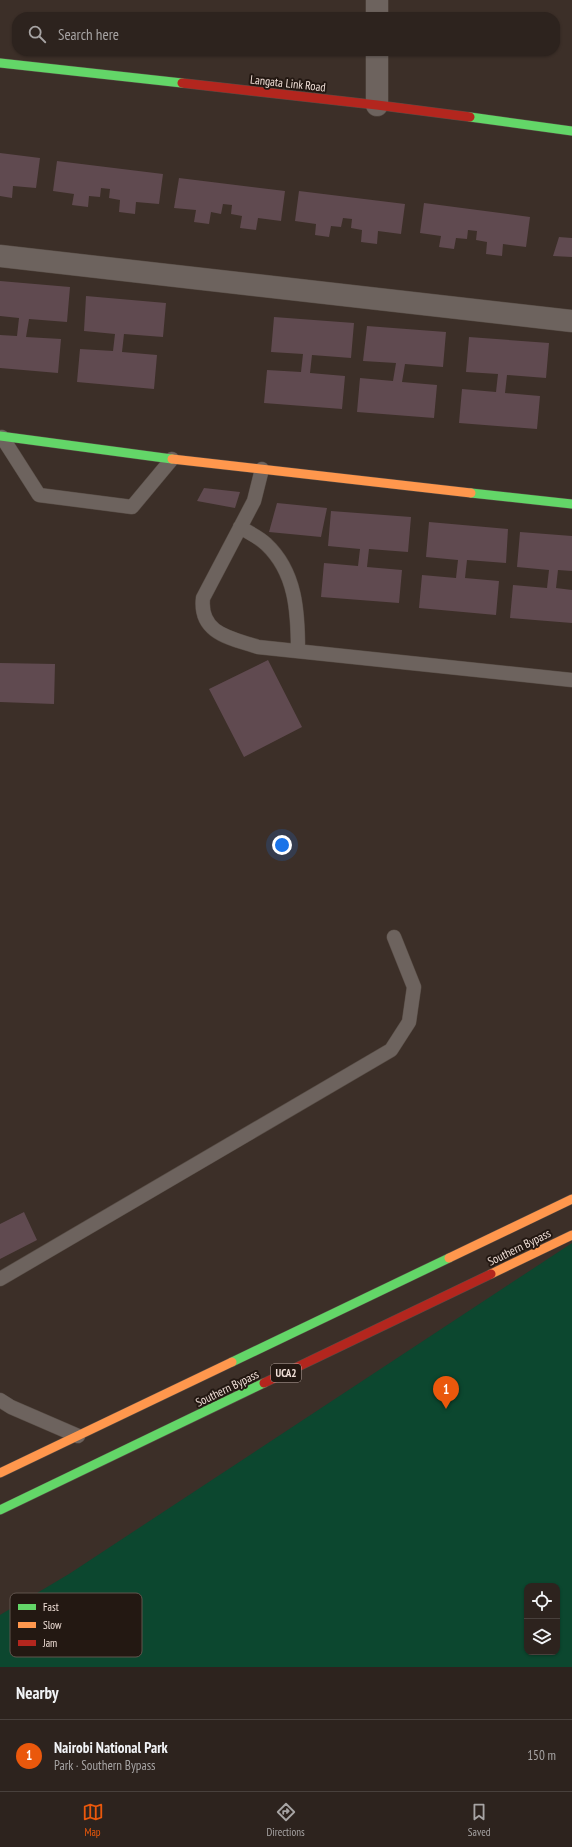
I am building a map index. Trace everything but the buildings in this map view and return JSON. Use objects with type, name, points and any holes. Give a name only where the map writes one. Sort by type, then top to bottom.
[{"type":"main road","name":"Langata Link Road","points":[[0,63],[377,105],[572,131]]},
{"type":"main road","points":[[1,437],[172,459],[572,504]]},
{"type":"main road","name":"Southern Bypass","points":[[0,1473],[572,1199]]},
{"type":"main road","name":"Southern Bypass","points":[[0,1510],[572,1235]]},
{"type":"street","points":[[377,0],[377,12]]},
{"type":"street","points":[[377,56],[377,105]]},
{"type":"street","points":[[0,256],[572,321]]},
{"type":"lane","points":[[1,437],[39,495],[132,507],[172,459]]},
{"type":"lane","points":[[262,469],[254,501],[203,598],[203,613],[206,620],[217,633],[258,647],[572,680]]},
{"type":"lane","points":[[240,527],[266,544],[276,556],[289,578],[296,602],[298,618],[298,650]]},
{"type":"lane","points":[[0,1279],[391,1050],[409,1022],[414,987],[394,937]]},
{"type":"lane","points":[[0,1400],[78,1436]]},
{"type":"green space","points":[[572,1243],[572,1667],[0,1667],[0,1615],[10,1609],[10,1657],[142,1657],[142,1593],[37,1593],[69,1574]]},
{"type":"traffic: fast","points":[[0,63],[182,83]]},
{"type":"traffic: fast","points":[[470,117],[572,131]]},
{"type":"traffic: fast","points":[[0,436],[172,459]]},
{"type":"traffic: fast","points":[[471,493],[572,504]]},
{"type":"traffic: fast","points":[[232,1362],[449,1258]]},
{"type":"traffic: fast","points":[[0,1510],[264,1383]]},
{"type":"traffic: slow","points":[[172,459],[471,493]]},
{"type":"traffic: slow","points":[[449,1258],[572,1199]]},
{"type":"traffic: slow","points":[[491,1274],[572,1235]]},
{"type":"traffic: slow","points":[[0,1473],[232,1362]]},
{"type":"traffic: jam","points":[[182,83],[470,117]]},
{"type":"traffic: jam","points":[[264,1383],[491,1274]]},
{"type":"place","name":"Nairobi National Park","points":[[446,1409]]}]
